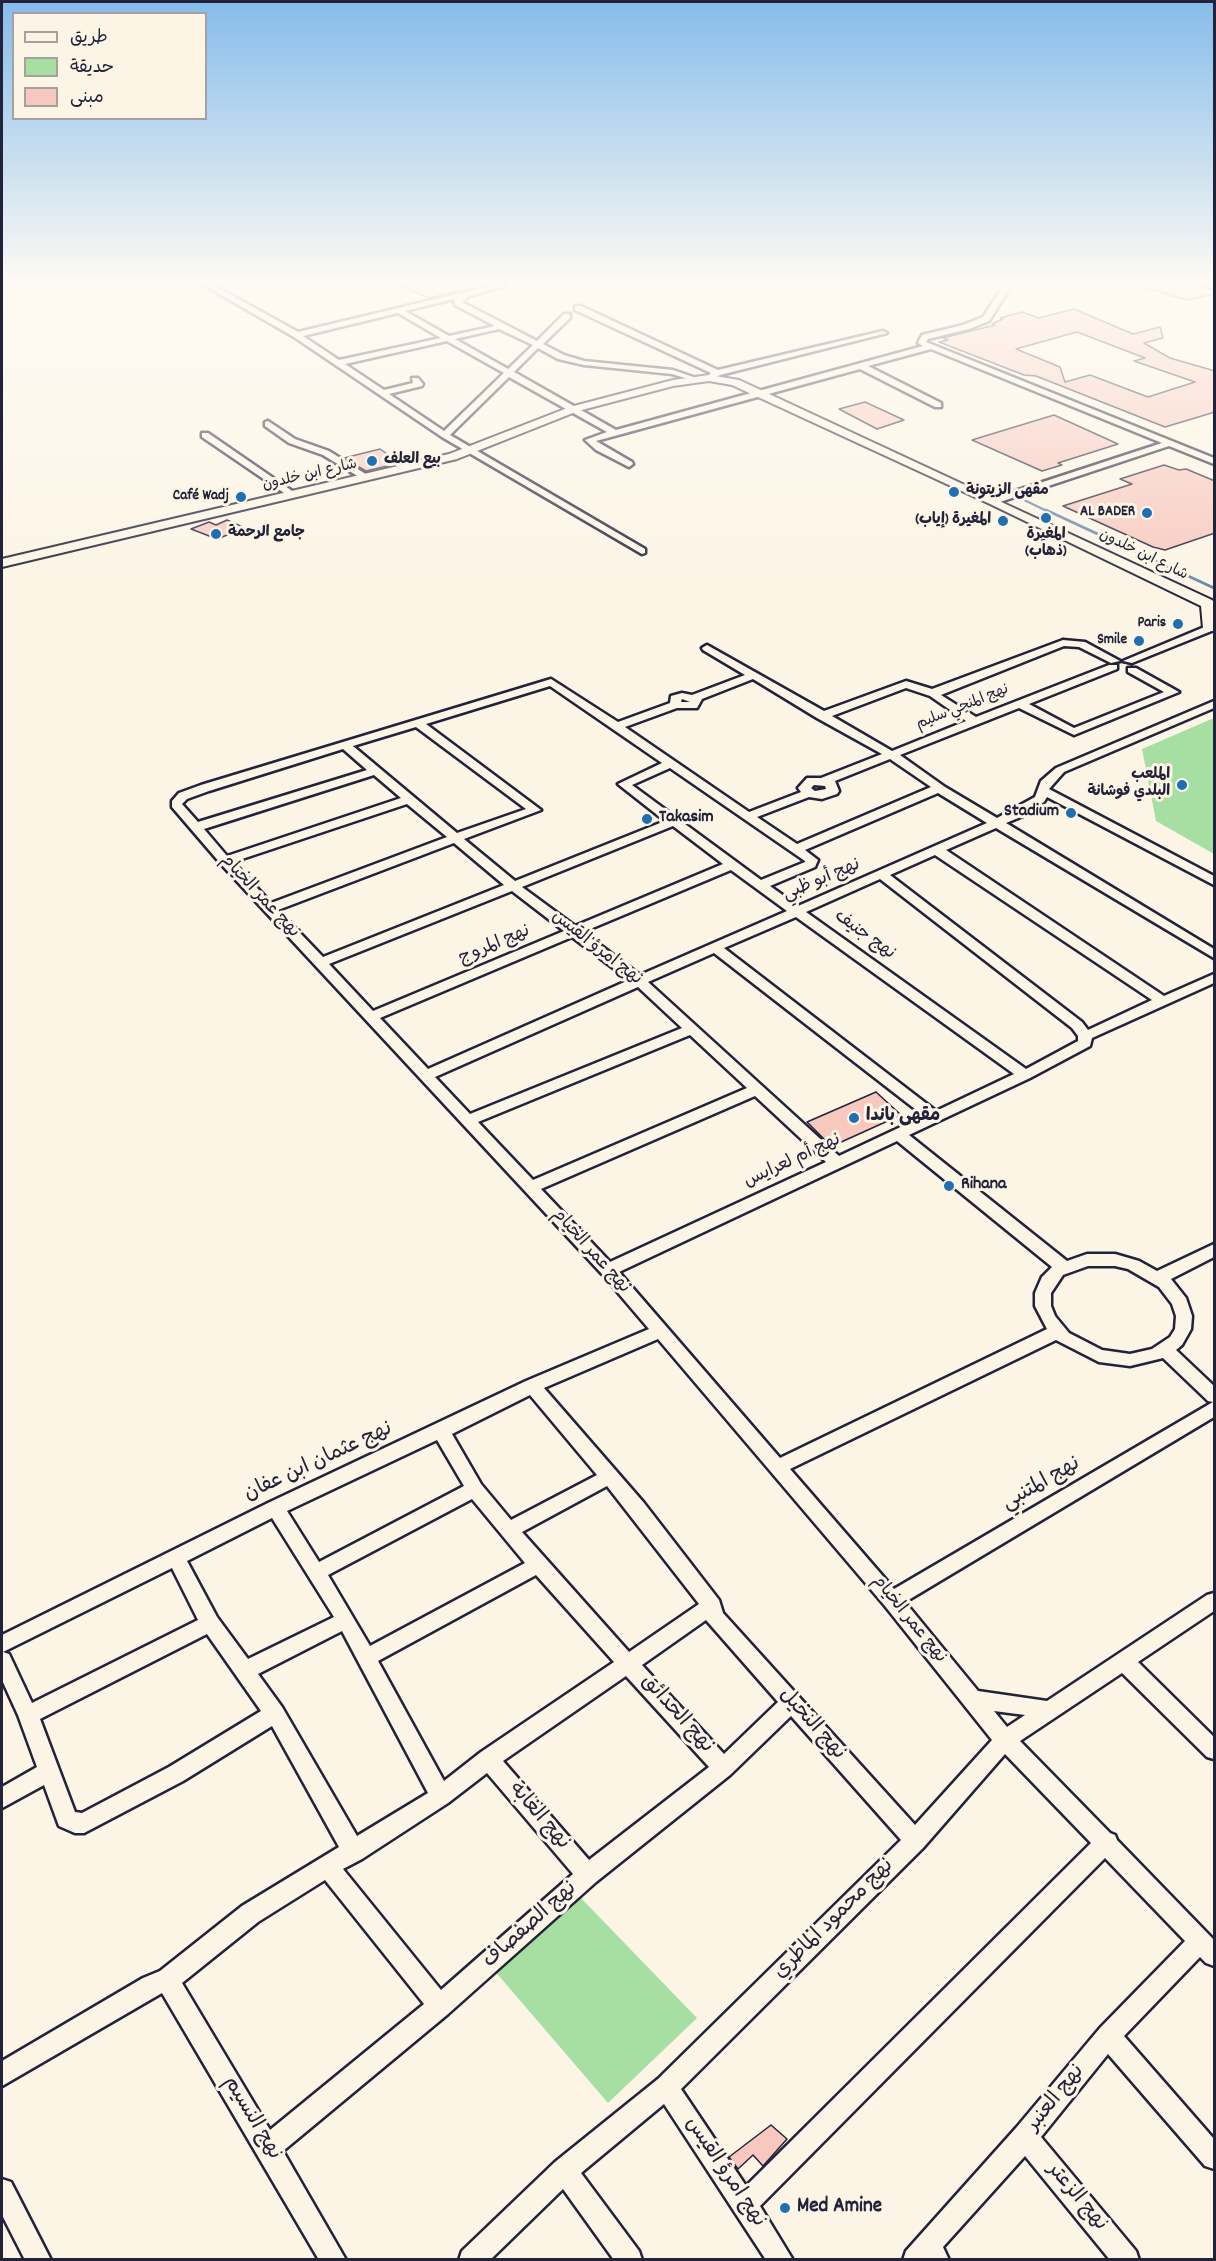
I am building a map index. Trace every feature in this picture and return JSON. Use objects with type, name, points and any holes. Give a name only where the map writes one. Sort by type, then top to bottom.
[{"type":"street","points":[[378,391],[445,435],[642,551]]},
{"type":"street","points":[[382,393],[392,391]]},
{"type":"street","points":[[445,435],[490,391]]},
{"type":"street","points":[[542,391],[613,432]]},
{"type":"street","name":"شارع ابن خلدون","points":[[2,562],[367,478],[472,450],[574,409],[649,391]]},
{"type":"street","name":"شارع ابن خلدون","points":[[752,391],[994,501],[1211,605]]},
{"type":"street","points":[[629,464],[589,441],[591,438],[772,391]]},
{"type":"street","points":[[909,391],[938,405]]},
{"type":"street","points":[[1039,391],[1215,461]]},
{"type":"street","points":[[268,424],[292,441],[326,453],[367,478]]},
{"type":"street","points":[[204,435],[293,495]]},
{"type":"street","points":[[994,501],[1170,443]]},
{"type":"street","points":[[1211,605],[1213,630]]},
{"type":"street","name":"نهج المنجي سليم","points":[[894,757],[1213,630]]},
{"type":"street","points":[[934,694],[1063,643],[1081,644],[1173,692],[1074,732],[1023,706]]},
{"type":"street","points":[[707,648],[894,757],[940,789],[1215,954]]},
{"type":"street","points":[[618,726],[676,705],[693,706],[697,702],[695,698],[752,676]]},
{"type":"street","name":"نهج عمر الخيام","points":[[618,726],[551,682],[183,796],[176,804],[225,861],[608,1270],[892,1599],[1005,1740],[1107,1842],[1207,1948]]},
{"type":"street","points":[[821,716],[906,684],[934,694],[974,721]]},
{"type":"street","name":"نهج أبو ظبي","points":[[427,1075],[998,823],[1034,805],[1050,776],[1060,770],[1215,704]]},
{"type":"street","name":"نهج المنجي سليم","points":[[749,816],[808,793],[822,795],[831,793],[829,785],[974,721],[1023,706]]},
{"type":"street","points":[[270,908],[457,837],[536,810],[418,723]]},
{"type":"street","points":[[618,726],[813,862],[761,885]]},
{"type":"street","name":"نهج امرؤ القيس","points":[[345,745],[513,886],[639,981],[837,1162]]},
{"type":"street","name":"نهج جنيف","points":[[672,763],[624,784],[732,865],[1024,1075]]},
{"type":"street","points":[[196,827],[375,771]]},
{"type":"street","points":[[797,849],[940,789]]},
{"type":"street","points":[[1043,790],[1215,881]]},
{"type":"street","points":[[225,861],[409,799]]},
{"type":"street","points":[[320,963],[673,822]]},
{"type":"street","points":[[937,850],[1164,1002]]},
{"type":"street","name":"نهج المروج","points":[[371,1017],[732,865]]},
{"type":"street","points":[[882,875],[1081,1030]]},
{"type":"street","points":[[714,947],[934,1117]]},
{"type":"street","name":"نهج أم لعرايس","points":[[608,1270],[1078,1048],[1085,1043],[1081,1030],[1211,984]]},
{"type":"street","points":[[469,1120],[692,1029]]},
{"type":"street","points":[[531,1187],[757,1089]]},
{"type":"street","points":[[898,1134],[1063,1267]]},
{"type":"street","points":[[1158,1278],[1215,1250]]},
{"type":"street","points":[[1087,1260],[1115,1260],[1133,1265],[1158,1278],[1176,1295],[1184,1316],[1180,1335],[1165,1350],[1139,1359],[1109,1358],[1080,1348],[1057,1332],[1048,1319],[1042,1299],[1048,1281],[1063,1267],[1087,1260]]},
{"type":"street","name":"نهج عثمان ابن عفان","points":[[2,1644],[275,1508],[532,1386],[660,1330]]},
{"type":"street","points":[[778,1467],[1057,1332]]},
{"type":"street","points":[[1165,1350],[1215,1396]]},
{"type":"street","name":"نهج النخيل","points":[[532,1386],[636,1508],[712,1606],[714,1616],[915,1840]]},
{"type":"street","name":"نهج المتنبي","points":[[892,1599],[1215,1409]]},
{"type":"street","name":"نهج الحدائق","points":[[441,1431],[475,1488],[538,1565],[723,1768]]},
{"type":"street","points":[[510,1529],[609,1477]]},
{"type":"street","points":[[316,1572],[475,1488]]},
{"type":"street","points":[[275,1508],[346,1620],[441,1796]]},
{"type":"street","points":[[176,1558],[210,1623],[275,1713],[354,1852]]},
{"type":"street","points":[[365,1658],[538,1565]]},
{"type":"street","name":"نهج محمود الماطري","points":[[471,2259],[564,2170],[666,2087],[915,1840],[1005,1740],[1215,1601]]},
{"type":"street","points":[[2,2074],[151,1986],[167,1980],[250,1914],[326,1864],[354,1852],[441,1796],[488,1759],[712,1606]]},
{"type":"street","points":[[246,1670],[346,1620]]},
{"type":"street","points":[[28,1715],[210,1623]]},
{"type":"street","points":[[2,1660],[28,1715],[47,1772],[67,1819],[75,1823],[84,1823],[176,1774],[275,1713]]},
{"type":"street","points":[[1123,1661],[1215,1750]]},
{"type":"street","points":[[972,1699],[1050,1710]]},
{"type":"street","name":"نهج الصفصاف","points":[[269,2147],[440,2006],[588,1875],[723,1768],[791,1703]]},
{"type":"street","name":"نهج الغابة","points":[[488,1759],[588,1875]]},
{"type":"street","points":[[2,1798],[47,1772]]},
{"type":"street","points":[[745,2204],[1107,1842]]},
{"type":"street","points":[[326,1864],[440,2006]]},
{"type":"street","name":"نهج العنبر","points":[[926,2255],[1108,2036],[1207,1948]]},
{"type":"street","name":"نهج النسيم","points":[[167,1980],[334,2259]]},
{"type":"street","points":[[1108,2036],[1215,2157]]},
{"type":"street","name":"نهج امرؤ القيس","points":[[666,2087],[781,2259]]},
{"type":"street","name":"نهج الزعتر","points":[[1025,2138],[1127,2259]]},
{"type":"street","points":[[564,2170],[630,2259]]},
{"type":"street","points":[[2,2191],[39,2259]]},
{"type":"green space","name":"الملعب البلدي فوشانة","points":[[1214,718],[1214,854],[1156,821],[1142,749]]},
{"type":"green space","points":[[578,1895],[697,2018],[608,2103],[493,1969]]},
{"type":"building","points":[[1073,391],[1131,391],[1148,397],[1168,391],[1215,391],[1215,412],[1165,427]]},
{"type":"building","points":[[865,402],[904,420],[877,429],[839,409]]},
{"type":"building","points":[[1054,415],[1118,444],[1058,463],[1062,465],[1042,471],[972,440]]},
{"type":"building","name":"بيع العلف","points":[[380,449],[400,463],[366,471],[344,458]]},
{"type":"building","name":"AL BADER","points":[[1164,465],[1179,470],[1186,469],[1215,481],[1215,533],[1165,550],[1153,547],[1063,506],[1132,484],[1120,479]]},
{"type":"building","name":"جامع الرحمة","points":[[227,520],[245,528],[217,539],[191,529],[209,522],[216,525]]},
{"type":"building","name":"مقهى باندا","points":[[876,1092],[901,1115],[839,1143],[827,1142],[807,1122]]},
{"type":"building","points":[[771,2125],[787,2139],[763,2166],[753,2155],[738,2169],[729,2157]]},
{"type":"waterway","points":[[1022,499],[1049,512]]},
{"type":"waterway","points":[[1046,510],[1214,588]]},
{"type":"place","name":"بيع العلف","points":[[372,461]]},
{"type":"place","name":"مقهى الزيتونة","points":[[954,492]]},
{"type":"place","name":"Café Wadj","points":[[241,497]]},
{"type":"place","name":"AL BADER","points":[[1147,513]]},
{"type":"place","name":"المغيرة (ذهاب)","points":[[1046,518]]},
{"type":"place","name":"المغيرة (إياب)","points":[[1003,521]]},
{"type":"place","name":"جامع الرحمة","points":[[216,534]]},
{"type":"place","name":"Paris","points":[[1178,624]]},
{"type":"place","name":"Smile","points":[[1139,641]]},
{"type":"place","name":"الملعب البلدي فوشانة","points":[[1182,785]]},
{"type":"place","name":"Stadium","points":[[1071,813]]},
{"type":"place","name":"Takasim","points":[[647,819]]},
{"type":"place","name":"مقهى باندا","points":[[854,1118]]},
{"type":"place","name":"Rihana","points":[[949,1186]]},
{"type":"place","name":"Med Amine","points":[[785,2208]]}]
